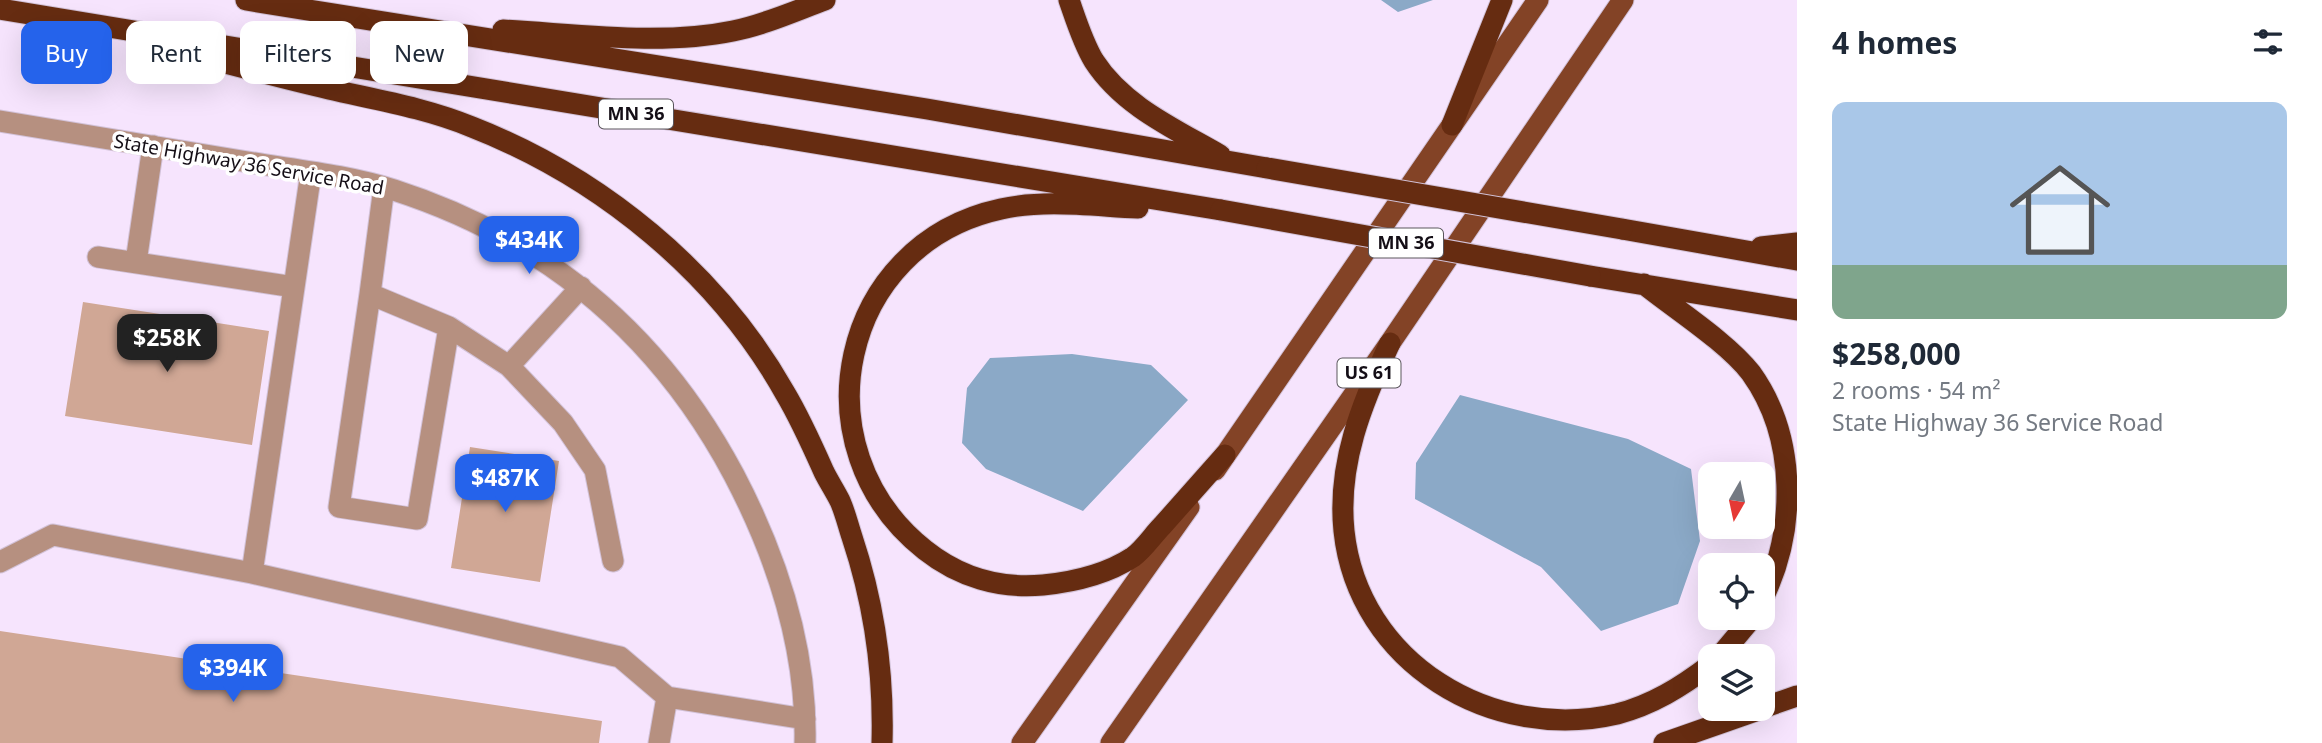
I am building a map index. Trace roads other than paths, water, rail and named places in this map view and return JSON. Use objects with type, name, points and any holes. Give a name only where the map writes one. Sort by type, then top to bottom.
[{"type":"highway","points":[[246,0],[370,21]]},
{"type":"highway","points":[[468,28],[615,37],[678,36],[733,31],[825,0]]},
{"type":"highway","points":[[1069,0],[1094,60],[1117,89],[1147,113],[1234,163]]},
{"type":"highway","points":[[1452,125],[1502,0]]},
{"type":"highway","name":"MN 36","points":[[0,9],[1221,210],[1797,310]]},
{"type":"highway","points":[[50,17],[285,79],[434,113],[474,127],[541,158],[585,184],[655,236],[701,280],[749,337],[784,391],[841,502],[860,563],[876,635],[883,709],[883,743]]},
{"type":"highway","points":[[468,37],[927,109],[1797,260]]},
{"type":"highway","points":[[1221,210],[1035,204],[1000,209],[967,220],[936,237],[906,261],[881,290],[863,324],[852,358],[848,403],[852,439],[864,475],[883,508],[907,536],[935,558],[967,575],[1002,586],[1027,587],[1064,583],[1101,572],[1134,556],[1225,455]]},
{"type":"highway","points":[[1719,247],[1767,247],[1797,243]]},
{"type":"highway","points":[[1643,284],[1713,338],[1749,371],[1769,399],[1784,434],[1791,470],[1790,513],[1782,553],[1775,569]]},
{"type":"highway","points":[[1390,343],[1356,423],[1344,476],[1344,532],[1352,571],[1367,607],[1390,642],[1448,692],[1486,709],[1536,720],[1577,720],[1616,714],[1654,701],[1698,674]]},
{"type":"highway","points":[[1730,644],[1742,630]]},
{"type":"highway","points":[[1775,704],[1797,696]]},
{"type":"highway","points":[[1664,743],[1727,721]]},
{"type":"main road","points":[[1022,743],[1225,455],[1538,0]]},
{"type":"main road","name":"US 61","points":[[1111,743],[1390,343],[1623,0]]},
{"type":"street","name":"State Highway 36 Service Road","points":[[0,121],[311,172],[384,187],[468,217],[520,245],[582,287],[643,344],[680,388],[713,436],[747,499],[788,611],[800,670],[805,743]]},
{"type":"street","points":[[136,262],[153,146]]},
{"type":"street","points":[[252,573],[311,172]]},
{"type":"street","points":[[384,187],[339,508],[417,519],[449,327]]},
{"type":"street","points":[[98,257],[294,286]]},
{"type":"street","points":[[509,366],[582,287]]},
{"type":"street","points":[[370,294],[449,327],[509,366],[563,423],[595,470],[613,561]]},
{"type":"street","points":[[0,562],[53,535],[252,573],[620,657],[667,697],[805,719]]},
{"type":"street","points":[[659,743],[667,697]]},
{"type":"water","points":[[1381,0],[1433,0],[1398,12]]},
{"type":"water","points":[[1072,354],[1151,365],[1188,400],[1083,511],[986,469],[962,443],[967,388],[990,358]]},
{"type":"water","points":[[1460,395],[1628,439],[1691,469],[1700,541],[1678,604],[1601,631],[1541,567],[1415,499],[1416,463]]}]
